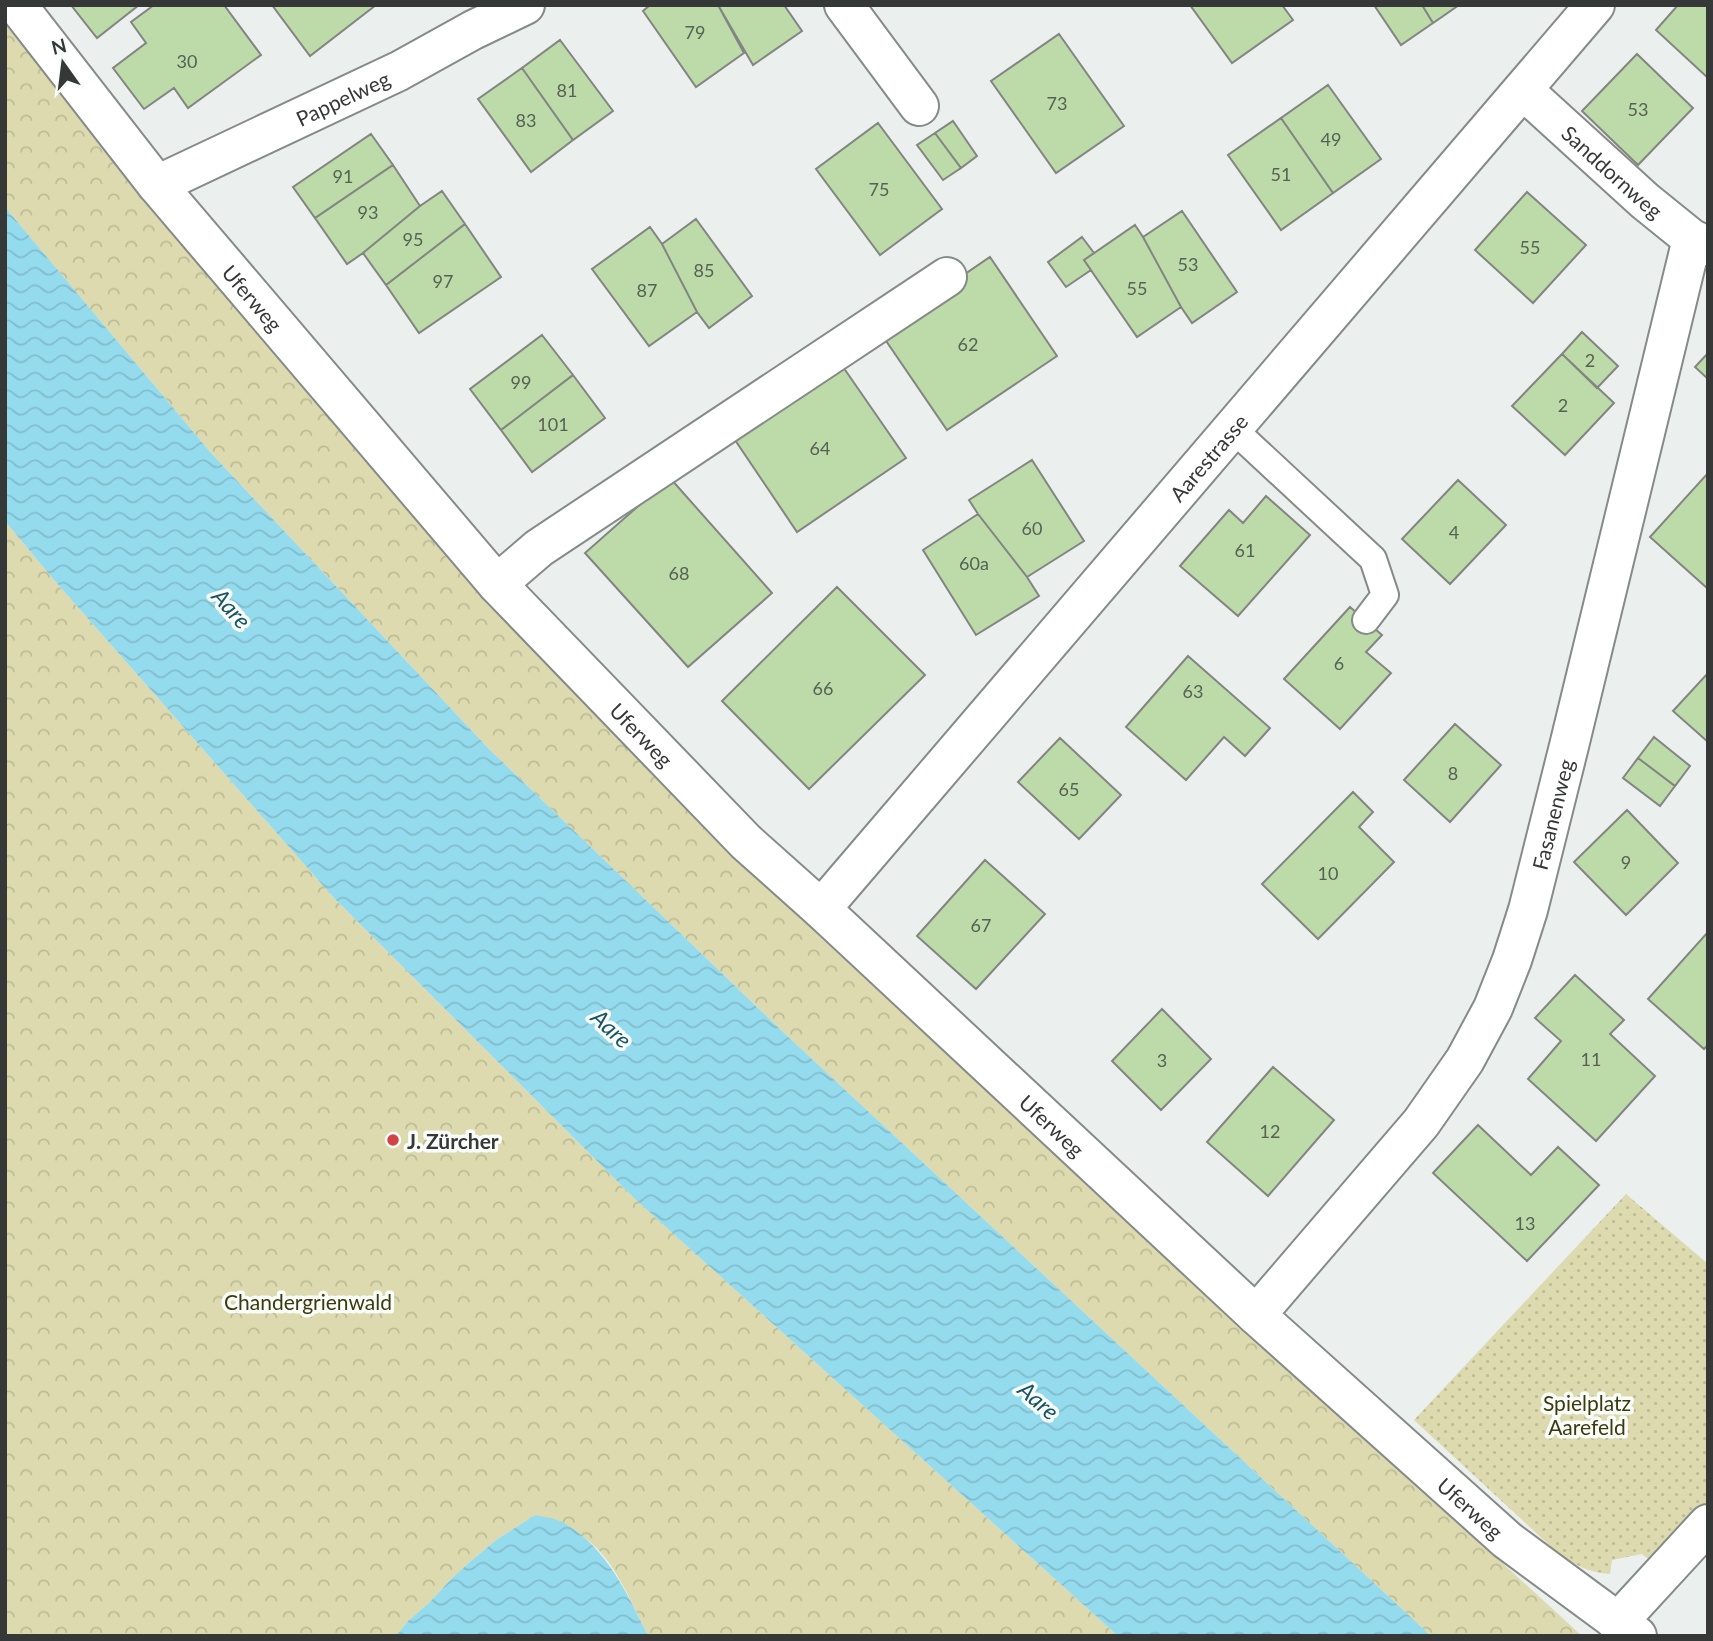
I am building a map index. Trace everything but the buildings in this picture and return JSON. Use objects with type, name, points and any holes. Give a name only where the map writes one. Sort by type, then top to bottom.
[{"type":"street","name":"Uferweg","points":[[16,5],[157,185],[497,584],[746,842],[1256,1315],[1507,1540],[1627,1629]]},
{"type":"street","name":"Pappelweg","points":[[157,185],[400,71],[463,18],[525,5]]},
{"type":"street","points":[[844,5],[919,106]]},
{"type":"street","name":"Aarestrasse","points":[[821,909],[1595,5]]},
{"type":"street","name":"Sanddornweg","points":[[1523,90],[1645,201],[1700,243]]},
{"type":"street","name":"Fasanenweg","points":[[1256,1315],[1421,1123],[1465,1060],[1493,1008],[1528,910],[1700,243]]},
{"type":"street","points":[[497,584],[539,548],[947,277]]},
{"type":"street","points":[[1627,1629],[1708,1524]]},
{"type":"lane","points":[[1233,429],[1373,559],[1385,595],[1366,620]]},
{"type":"green space","points":[[5,11],[147,203],[495,611],[823,940],[1582,1636],[1431,1636],[782,1031],[488,748],[211,453],[5,207]]},
{"type":"green space","name":"Chandergrienwald","points":[[5,521],[334,898],[635,1199],[1118,1636],[648,1636],[623,1586],[599,1551],[579,1535],[535,1515],[496,1540],[471,1561],[408,1621],[396,1636],[5,1636]]},
{"type":"green space","name":"Spielplatz Aarefeld","points":[[1626,1194],[1708,1264],[1708,1504],[1653,1563],[1642,1554],[1612,1560],[1610,1574],[1583,1568],[1559,1554],[1414,1420]]},
{"type":"water","name":"Aare","points":[[5,207],[211,453],[488,748],[782,1031],[1431,1636],[1118,1636],[635,1199],[334,898],[5,521]]},
{"type":"water","points":[[535,1515],[562,1522],[591,1544],[614,1572],[648,1636],[396,1636],[408,1621],[471,1561],[496,1540]]},
{"type":"place","name":"J. Zürcher","points":[[393,1140]]}]
